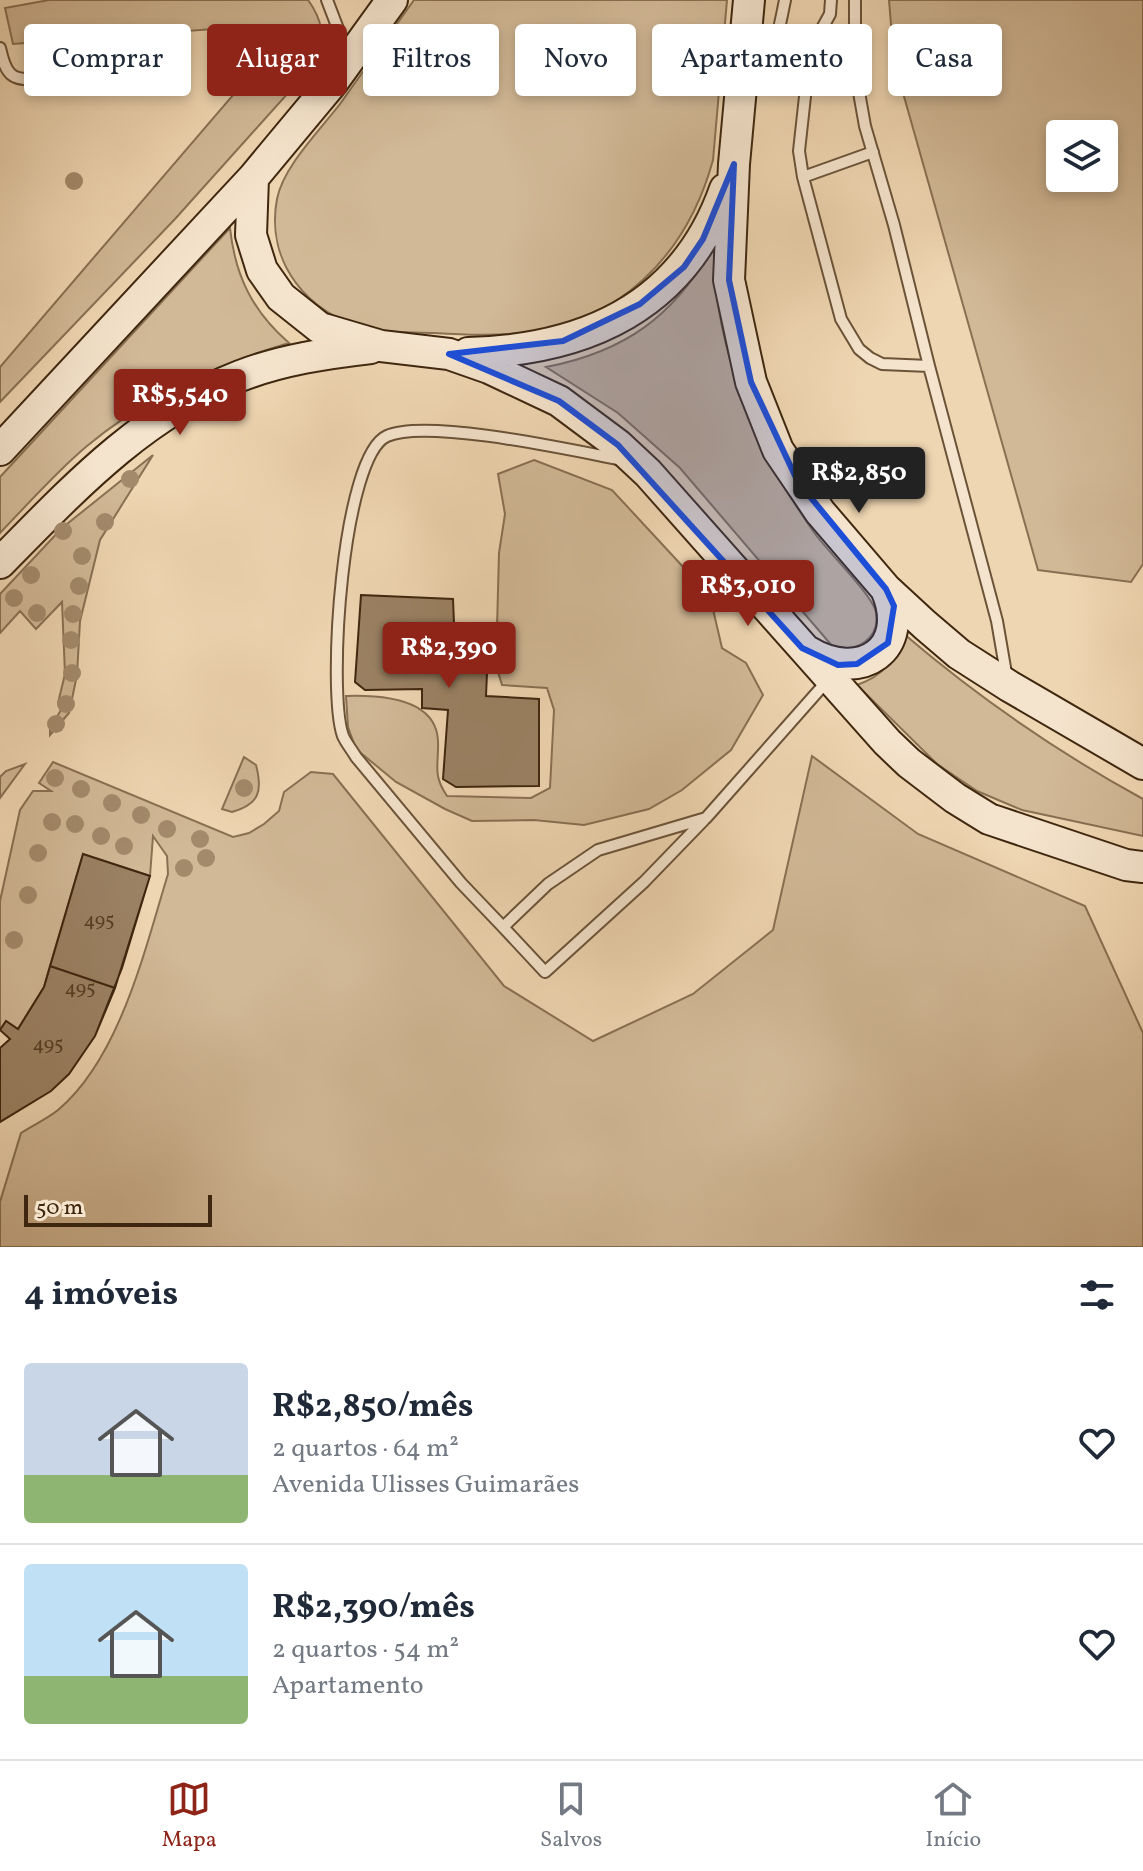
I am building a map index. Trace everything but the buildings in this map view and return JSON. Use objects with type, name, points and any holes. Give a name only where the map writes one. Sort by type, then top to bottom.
[{"type":"main road","points":[[347,63],[392,0]]},
{"type":"main road","points":[[749,0],[734,164],[729,280],[751,382],[778,450],[820,512],[886,589],[959,654],[1143,764]]},
{"type":"main road","points":[[0,450],[253,178],[320,96]]},
{"type":"main road","points":[[253,178],[251,235],[262,270],[281,297],[320,328],[381,346],[449,354],[507,352],[563,341],[587,334],[640,304],[684,267],[703,239],[718,209],[734,164]]},
{"type":"main road","points":[[0,563],[91,471],[170,411],[240,376],[328,353],[381,346]]},
{"type":"main road","points":[[449,354],[489,368],[559,401],[618,445],[638,463],[909,763],[972,810],[1024,833],[1137,866]]},
{"type":"main road","points":[[802,648],[838,665],[857,664],[874,657],[888,643],[894,625],[894,606],[886,589]]},
{"type":"lane","points":[[327,0],[336,24]]},
{"type":"lane","points":[[741,100],[770,62],[785,0]]},
{"type":"lane","points":[[831,0],[830,14],[814,43],[809,60],[799,151],[803,177],[841,319],[859,349],[882,364],[929,366]]},
{"type":"lane","points":[[855,0],[855,70],[873,152],[997,621],[1009,686]]},
{"type":"lane","points":[[0,48],[7,70],[12,76],[24,80]]},
{"type":"lane","points":[[803,177],[873,152]]},
{"type":"lane","points":[[638,463],[542,444],[423,431],[397,432],[384,437],[372,450],[355,498],[343,557],[338,702],[343,735],[356,757],[423,838],[545,972],[644,882],[706,818],[830,678]]},
{"type":"lane","points":[[503,927],[548,884],[598,850],[706,818]]},
{"type":"highlighted area","points":[[734,164],[729,280],[751,382],[798,482],[886,589],[894,606],[888,643],[857,664],[838,665],[802,648],[618,445],[559,401],[449,354],[563,341],[640,304],[684,267],[703,239]]},
{"type":"shaded area","points":[[49,0],[308,0],[320,24],[207,24],[207,29],[191,31],[191,24],[24,24],[24,43],[13,44],[5,8]]},
{"type":"shaded area","points":[[414,0],[727,0],[725,24],[652,24],[652,96],[719,96],[713,160],[689,221],[665,257],[634,288],[595,313],[573,322],[528,332],[481,335],[368,329],[327,312],[310,298],[285,264],[278,244],[275,222],[277,199],[294,162],[363,72],[363,96],[499,96],[499,24],[397,24]]},
{"type":"shaded area","points":[[889,0],[1143,0],[1143,564],[1131,582],[1038,570],[904,96],[1002,96],[1002,24],[891,24]]},
{"type":"shaded area","points":[[232,96],[285,96],[175,219],[0,402],[0,367]]},
{"type":"shaded area","points":[[230,228],[241,277],[255,305],[289,343],[208,372],[133,412],[76,456],[0,533],[0,477]]},
{"type":"shaded area","points":[[714,246],[721,322],[730,359],[756,431],[773,466],[813,531],[867,596],[876,613],[874,630],[858,646],[833,647],[680,468],[618,413],[546,367],[600,352],[645,327],[682,292]]},
{"type":"shaded area","points":[[153,455],[100,540],[80,621],[77,675],[69,713],[50,735],[50,728],[61,710],[58,703],[65,674],[62,602],[36,629],[20,611],[0,633],[0,594],[62,528]]},
{"type":"shaded area","points":[[534,460],[612,490],[685,569],[712,605],[722,648],[746,663],[763,695],[731,750],[682,790],[649,809],[584,825],[534,820],[472,821],[396,782],[356,749],[348,727],[346,696],[389,698],[404,702],[427,716],[435,727],[438,775],[447,796],[531,798],[550,788],[554,710],[547,688],[502,685],[496,665],[499,553],[505,514],[498,474]]},
{"type":"shaded area","points":[[904,634],[1019,723],[1143,799],[1143,836],[1022,810],[977,791],[937,764],[857,685],[887,666]]},
{"type":"shaded area","points":[[812,756],[918,834],[1085,906],[1143,1033],[1143,1247],[0,1247],[0,1202],[21,1133],[58,1110],[80,1088],[98,1062],[128,1001],[168,874],[167,856],[153,836],[150,876],[83,854],[44,987],[18,1029],[6,1022],[0,1030],[0,901],[20,810],[33,791],[51,791],[39,783],[53,762],[233,837],[249,833],[264,824],[279,811],[284,792],[311,772],[333,774],[504,986],[593,1041],[693,994],[773,930]]},
{"type":"shaded area","points":[[244,757],[256,765],[259,783],[257,796],[241,809],[232,812],[222,809]]},
{"type":"shaded area","points":[[25,764],[0,798],[0,777],[6,771]]}]
